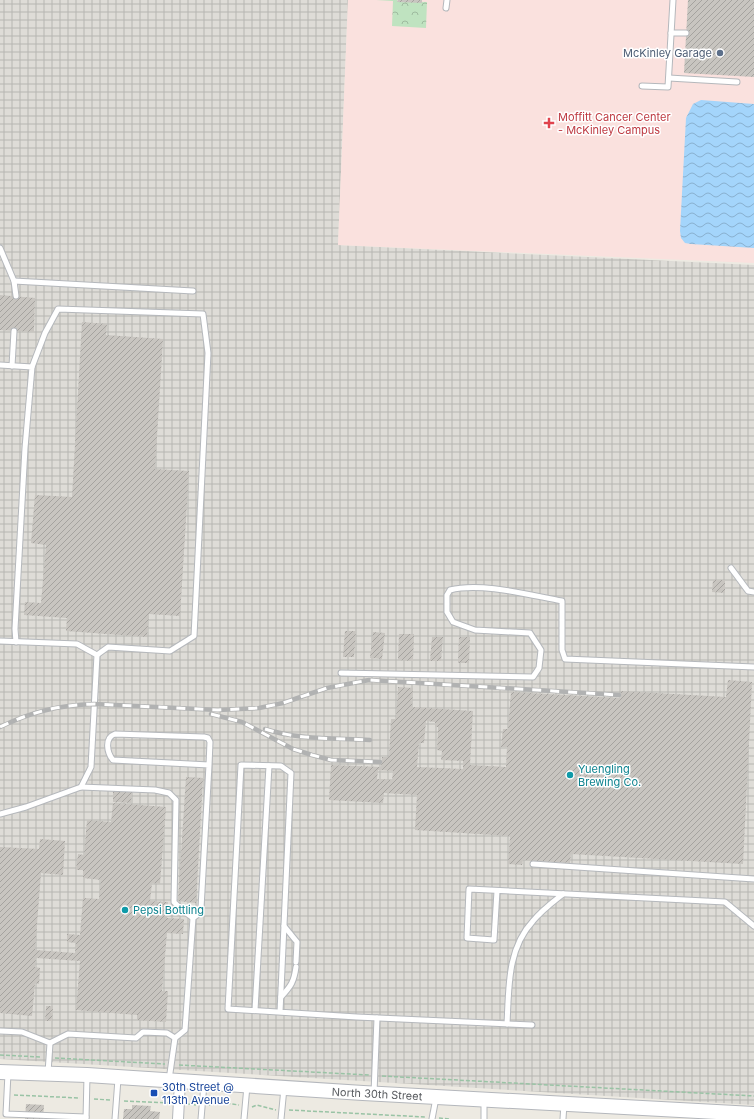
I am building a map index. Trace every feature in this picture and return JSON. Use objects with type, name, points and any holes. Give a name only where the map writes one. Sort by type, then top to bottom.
[{"type":"main road","name":"North 30th Street","points":[[4,1072],[87,1075],[678,1112],[754,1114]]},
{"type":"street","points":[[175,1081],[178,1119]]},
{"type":"lane","points":[[446,8],[447,0]]},
{"type":"lane","points":[[642,86],[668,87],[673,0]]},
{"type":"lane","points":[[671,33],[686,33]]},
{"type":"lane","points":[[669,78],[737,82]]},
{"type":"lane","points":[[0,248],[14,281],[16,296]]},
{"type":"lane","points":[[14,281],[193,292]]},
{"type":"lane","points":[[16,642],[15,629],[25,448],[32,367],[45,333],[58,309],[203,314],[208,353],[194,636],[170,651],[108,647],[97,655]]},
{"type":"lane","points":[[12,366],[14,331]]},
{"type":"lane","points":[[0,366],[32,367]]},
{"type":"lane","points":[[731,568],[748,591],[754,592]]},
{"type":"lane","points":[[341,673],[533,677],[538,668],[540,650],[530,633],[475,630],[453,622],[447,612],[447,595],[450,590],[462,587],[490,589],[562,601],[562,650],[566,659],[754,667]]},
{"type":"lane","points":[[0,641],[77,644],[97,655]]},
{"type":"lane","points":[[81,787],[91,767],[97,655]]},
{"type":"lane","points":[[193,918],[200,913],[201,908],[209,765],[210,742],[208,738],[204,737],[115,734],[110,735],[108,739],[110,756],[113,760],[209,765]]},
{"type":"lane","points":[[280,1012],[291,773],[280,766],[241,765],[228,1009],[377,1018],[532,1025]]},
{"type":"lane","points":[[255,1010],[269,766]]},
{"type":"lane","points":[[0,814],[26,807],[81,787],[155,790],[169,793],[176,800],[174,902],[193,918]]},
{"type":"lane","points":[[533,864],[754,879]]},
{"type":"lane","points":[[497,891],[494,940],[467,938],[469,890],[497,891],[563,894],[725,902],[754,926]]},
{"type":"lane","points":[[507,1024],[511,972],[515,950],[532,921],[563,894]]},
{"type":"lane","points":[[175,1038],[185,1030],[193,918]]},
{"type":"lane","points":[[281,997],[292,986],[295,978],[296,965],[296,942],[284,926]]},
{"type":"lane","points":[[374,1094],[377,1018]]},
{"type":"lane","points":[[0,1031],[22,1032],[50,1043],[68,1034],[136,1038],[143,1032],[167,1033],[175,1038]]},
{"type":"lane","points":[[175,1038],[175,1081]]},
{"type":"lane","points":[[48,1074],[50,1043]]},
{"type":"lane","points":[[4,1072],[6,1114],[86,1118],[87,1075]]},
{"type":"lane","points":[[115,1119],[118,1078]]},
{"type":"lane","points":[[201,1119],[204,1083]]},
{"type":"lane","points":[[244,1119],[247,1086]]},
{"type":"lane","points":[[281,1119],[284,1088]]},
{"type":"lane","points":[[432,1118],[436,1097]]},
{"type":"lane","points":[[484,1100],[484,1119]]},
{"type":"lane","points":[[563,1119],[564,1104]]},
{"type":"path","points":[[185,1104],[208,1106],[218,1102],[253,1107],[257,1105],[276,1110],[282,1109],[449,1119]]},
{"type":"shaded area","points":[[0,0],[348,0],[338,245],[754,265],[754,1105],[0,1059]]},
{"type":"shaded area","name":"Moffitt Cancer Center - McKinley Campus","points":[[348,0],[754,0],[754,263],[338,245]]},
{"type":"green space","points":[[376,0],[427,2],[426,28],[392,26],[393,1]]},
{"type":"water","points":[[701,100],[754,104],[754,248],[691,244],[685,243],[681,238],[680,231],[686,118],[693,104]]},
{"type":"building","points":[[398,0],[422,0],[422,3],[397,2]]},
{"type":"building","name":"McKinley Garage","points":[[688,0],[754,0],[754,77],[684,73]]},
{"type":"building","points":[[0,295],[35,298],[34,332],[0,330]]},
{"type":"building","points":[[82,322],[107,324],[106,335],[163,339],[155,469],[189,471],[180,616],[149,614],[147,637],[66,631],[67,618],[24,615],[25,602],[41,603],[46,545],[31,543],[35,495],[72,497]]},
{"type":"building","points":[[713,580],[725,580],[725,593],[712,592]]},
{"type":"building","points":[[345,631],[356,631],[354,657],[343,657]]},
{"type":"building","points":[[373,632],[385,633],[382,659],[370,658]]},
{"type":"building","points":[[399,634],[414,634],[413,661],[398,660]]},
{"type":"building","points":[[432,637],[443,637],[441,661],[430,661]]},
{"type":"building","points":[[459,637],[470,637],[469,663],[458,663]]},
{"type":"building","name":"Yuengling Brewing Co.","points":[[728,680],[752,682],[743,864],[571,854],[570,863],[523,860],[522,865],[508,864],[510,836],[415,830],[417,795],[384,793],[383,803],[329,800],[331,765],[381,767],[382,757],[389,757],[391,719],[396,719],[398,687],[413,688],[412,707],[473,711],[470,765],[506,767],[507,747],[501,747],[503,729],[508,729],[511,692],[621,698],[621,691],[726,697]],"holes":[[[426,721],[435,722],[435,727],[438,727],[437,750],[442,751],[441,760],[463,761],[463,769],[417,767],[419,743],[424,743]],[[378,770],[393,771],[392,780],[377,779]]]},
{"type":"building","points":[[186,777],[203,778],[196,903],[178,901]]},
{"type":"building","points":[[113,791],[132,792],[131,803],[113,802]]},
{"type":"building","name":"Pepsi Bottling","points":[[113,803],[166,807],[160,884],[152,883],[150,901],[168,902],[167,918],[184,919],[183,934],[167,933],[162,991],[168,991],[166,1022],[137,1020],[137,1015],[76,1010],[80,961],[36,958],[35,967],[40,968],[39,984],[35,983],[32,1016],[0,1013],[0,847],[39,849],[40,839],[65,841],[63,875],[41,873],[35,950],[75,953],[76,943],[67,942],[67,934],[80,935],[83,898],[99,899],[101,880],[83,878],[83,870],[76,870],[78,854],[84,855],[87,820],[111,822]]},
{"type":"building","points":[[46,1006],[53,1006],[52,1021],[45,1021]]},
{"type":"building","points":[[26,1104],[44,1105],[43,1119],[25,1119]]},
{"type":"building","points":[[132,1105],[151,1106],[150,1111],[160,1112],[159,1119],[123,1119],[124,1109],[132,1109]]},
{"type":"railway","points":[[0,727],[23,717],[46,710],[94,704],[218,710],[259,708],[283,703],[327,688],[369,680],[619,695]]},
{"type":"railway","points":[[211,714],[242,722],[293,749],[312,755],[331,760],[380,762]]},
{"type":"railway","points":[[265,729],[278,733],[303,737],[370,740]]},
{"type":"place","name":"McKinley Garage","points":[[720,53]]},
{"type":"place","name":"Moffitt Cancer Center - McKinley Campus","points":[[549,123]]},
{"type":"place","name":"Yuengling Brewing Co.","points":[[570,775]]},
{"type":"place","name":"Pepsi Bottling","points":[[125,910]]},
{"type":"place","name":"30th Street @ 113th Avenue","points":[[154,1093]]}]
